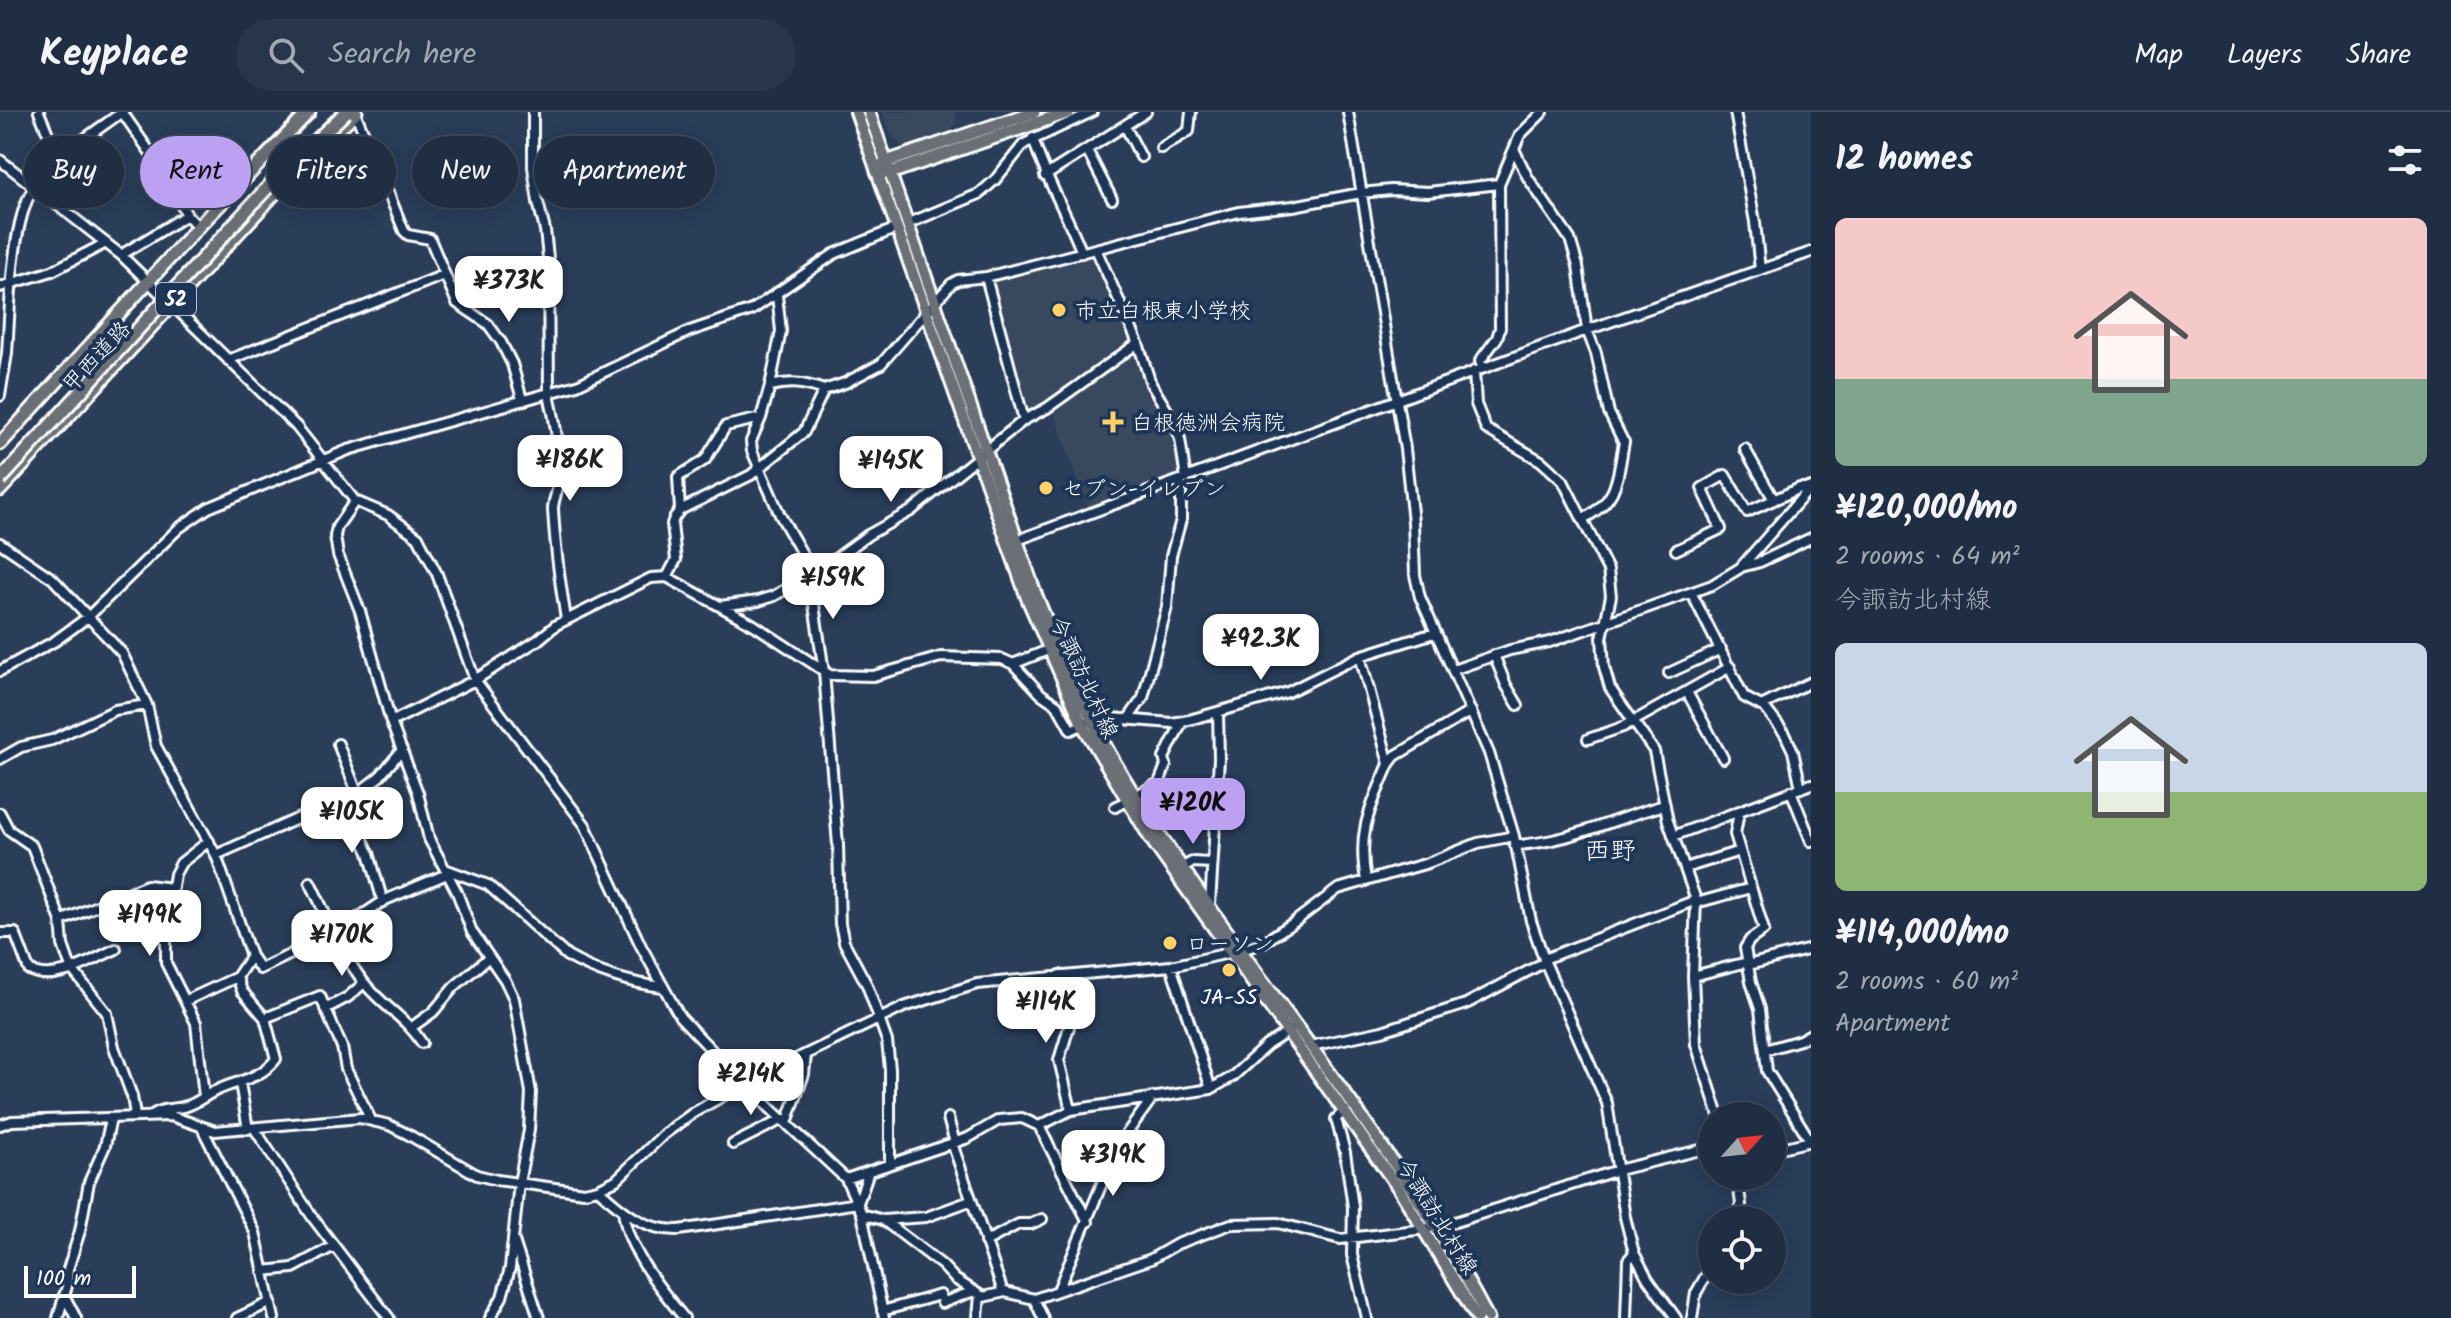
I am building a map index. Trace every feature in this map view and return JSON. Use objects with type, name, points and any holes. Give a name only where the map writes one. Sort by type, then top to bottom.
[{"type":"highway","name":"甲西道路","points":[[0,444],[198,227],[309,112]]},
{"type":"highway","points":[[0,472],[265,183],[337,112]]},
{"type":"highway","points":[[0,480],[268,187],[346,112]]},
{"type":"highway","name":"甲西道路","points":[[331,136],[355,112]]},
{"type":"highway","points":[[884,169],[1034,112]]},
{"type":"highway","points":[[884,169],[1069,112]]},
{"type":"highway","name":"甲西道路","points":[[0,490],[267,202]]},
{"type":"main road","name":"今諏訪北村線","points":[[856,112],[884,169]]},
{"type":"main road","name":"今諏訪北村線","points":[[869,112],[926,313],[981,454],[1048,650],[1130,798],[1430,1228],[1488,1318]]},
{"type":"main road","name":"今諏訪北村線","points":[[902,226],[934,303],[981,454]]},
{"type":"main road","name":"今諏訪北村線","points":[[1012,542],[1087,722]]},
{"type":"main road","name":"今諏訪北村線","points":[[1130,798],[1210,905],[1237,952]]},
{"type":"main road","name":"今諏訪北村線","points":[[1292,1029],[1311,1046],[1383,1146],[1477,1318]]},
{"type":"street","points":[[39,112],[49,136]]},
{"type":"street","points":[[90,136],[122,112],[159,165],[187,215],[198,227]]},
{"type":"street","points":[[355,112],[364,136]]},
{"type":"street","points":[[533,112],[533,167],[548,258],[549,394],[554,415],[558,487],[553,509],[556,556],[566,619]]},
{"type":"street","points":[[0,671],[55,641],[88,617],[179,528],[208,508],[348,450],[522,399],[549,394],[597,377],[690,331],[752,310],[834,254],[979,194],[995,180],[1024,144],[1092,112]]},
{"type":"street","points":[[1045,176],[1146,112]]},
{"type":"street","points":[[1161,148],[1189,131],[1191,112]]},
{"type":"street","points":[[1348,112],[1411,498],[1416,583],[1424,613],[1489,753],[1515,840],[1531,921],[1607,1103],[1625,1217],[1634,1253],[1676,1318]]},
{"type":"street","points":[[1543,112],[1520,135],[1499,184],[1500,328],[1497,338],[1480,361],[1476,404],[1486,429],[1541,461],[1563,481],[1604,558],[1611,583],[1602,638],[1607,678],[1610,688],[1654,751],[1673,836],[1696,901],[1693,976],[1696,1044],[1715,1102]]},
{"type":"street","points":[[1746,112],[1736,116],[1755,222],[1760,270]]},
{"type":"street","points":[[1125,126],[1141,157]]},
{"type":"street","points":[[1033,138],[1045,176],[1069,217],[1082,253]]},
{"type":"street","points":[[1087,150],[1112,199]]},
{"type":"street","points":[[1515,151],[1534,188],[1570,239],[1578,266],[1587,330],[1596,353],[1609,413],[1623,440],[1618,474],[1608,502],[1583,519]]},
{"type":"street","points":[[0,160],[24,180]]},
{"type":"street","points":[[770,386],[801,382],[824,390],[881,364],[958,280],[986,277],[1239,212],[1361,193],[1391,190],[1428,192],[1499,184]]},
{"type":"street","points":[[0,396],[11,284],[25,208]]},
{"type":"street","points":[[60,208],[121,255],[296,426],[355,501],[406,526],[424,546],[475,680],[585,825],[662,987],[680,1017],[744,1084],[846,1179],[862,1214],[883,1314],[940,1295],[942,1303],[977,1293]]},
{"type":"street","points":[[394,208],[408,235],[430,239],[457,303],[488,324],[501,342],[512,364],[522,399]]},
{"type":"street","points":[[121,255],[187,215]]},
{"type":"street","points":[[0,287],[52,271],[106,243]]},
{"type":"street","points":[[1096,249],[1138,343],[1151,384],[1180,439],[1184,480],[1181,520],[1171,556],[1167,607],[1143,698],[1128,719]]},
{"type":"street","points":[[1012,542],[1395,399],[1811,252]]},
{"type":"street","points":[[228,360],[444,275]]},
{"type":"street","points":[[986,277],[1024,420]]},
{"type":"street","points":[[777,295],[781,331],[770,386],[751,441],[758,468],[808,564],[824,672],[838,845],[840,924],[844,942],[867,985],[887,1041],[890,1163]]},
{"type":"street","points":[[720,606],[774,596],[810,575],[868,535],[911,511],[1024,420],[1047,408],[1138,343]]},
{"type":"street","points":[[680,510],[751,475],[804,432],[824,390]]},
{"type":"street","points":[[667,577],[676,560],[672,524],[680,510],[678,477],[705,460],[726,426],[761,418]]},
{"type":"street","points":[[1745,449],[1774,500]]},
{"type":"street","points":[[1676,550],[1721,529],[1702,488],[1725,475],[1747,512],[1800,488],[1811,488]]},
{"type":"street","points":[[1740,568],[1811,488]]},
{"type":"street","points":[[355,501],[337,527],[336,545],[360,611],[391,722],[418,793],[429,839],[472,932],[505,980],[514,999],[531,1092],[529,1130],[507,1283],[490,1318]]},
{"type":"street","points":[[1453,670],[1494,655],[1550,642],[1692,594],[1740,568],[1811,538]]},
{"type":"street","points":[[0,543],[53,579],[122,653],[147,705],[156,746],[216,855],[251,956],[260,969],[335,933],[383,902],[446,871],[488,885],[567,956],[578,962],[639,984],[662,987]]},
{"type":"street","points":[[391,722],[475,680],[566,619],[651,578],[667,577],[754,625],[830,675],[873,676],[941,657],[1002,659],[1013,664],[1041,694],[1057,705],[1071,730],[1098,717],[1182,722],[1288,692],[1360,656],[1434,633]]},
{"type":"street","points":[[1692,594],[1744,697],[1777,720],[1785,734],[1793,751],[1801,788]]},
{"type":"street","points":[[1669,673],[1721,649]]},
{"type":"street","points":[[1013,664],[1048,650]]},
{"type":"street","points":[[1494,655],[1518,705]]},
{"type":"street","points":[[1360,656],[1389,764]]},
{"type":"street","points":[[1588,739],[1633,721],[1730,667]]},
{"type":"street","points":[[1761,706],[1811,682]]},
{"type":"street","points":[[1687,692],[1723,758]]},
{"type":"street","points":[[0,759],[21,747],[52,740],[115,710],[147,705]]},
{"type":"street","points":[[1366,880],[1361,852],[1364,828],[1389,764],[1395,756],[1471,711]]},
{"type":"street","points":[[1210,905],[1219,759],[1218,712]]},
{"type":"street","points":[[1115,807],[1159,783],[1166,765],[1164,758],[1182,722]]},
{"type":"street","points":[[338,744],[357,792]]},
{"type":"street","points":[[216,855],[345,799],[380,776],[402,750]]},
{"type":"street","points":[[1673,836],[1811,784]]},
{"type":"street","points":[[1791,791],[1811,841]]},
{"type":"street","points":[[345,799],[369,853],[383,902]]},
{"type":"street","points":[[0,1125],[12,1121],[151,1116],[179,1118],[215,1131],[336,1119],[371,1120],[409,1135],[464,1169],[497,1180],[568,1191],[598,1189],[616,1180],[680,1121],[744,1084],[879,1018],[946,992],[977,984],[1171,966],[1237,952],[1262,943],[1338,889],[1428,863],[1478,843],[1515,840],[1542,844],[1665,805]]},
{"type":"street","points":[[1739,812],[1735,834],[1764,930],[1745,948],[1760,1009],[1767,1071],[1811,1141],[1786,1147]]},
{"type":"street","points":[[0,813],[9,830],[32,846],[61,921],[63,945],[71,968],[107,1013],[135,1116]]},
{"type":"street","points":[[204,1097],[196,1023],[166,963],[166,931],[173,888],[181,863],[209,841]]},
{"type":"street","points":[[1685,868],[1740,851]]},
{"type":"street","points":[[1183,867],[1192,862],[1212,863]]},
{"type":"street","points":[[310,882],[347,958],[364,983],[412,1027],[422,1043]]},
{"type":"street","points":[[61,921],[147,885],[173,888]]},
{"type":"street","points":[[1311,1046],[1382,1031],[1466,1004],[1545,960],[1696,901],[1751,888]]},
{"type":"street","points":[[0,933],[15,933],[29,970],[37,974],[61,973],[116,949]]},
{"type":"street","points":[[1693,976],[1811,949]]},
{"type":"street","points":[[185,1001],[237,977],[251,956]]},
{"type":"street","points":[[412,1027],[433,1012],[454,987],[489,957]]},
{"type":"street","points":[[1171,966],[1211,1089]]},
{"type":"street","points":[[1060,975],[1069,1027],[1059,1060],[1071,1110]]},
{"type":"street","points":[[151,1116],[240,1083],[270,1066],[276,1059],[265,1018],[242,991],[237,977]]},
{"type":"street","points":[[325,1009],[348,997],[364,983]]},
{"type":"street","points":[[265,1018],[320,996],[342,1047],[346,1069],[371,1120]]},
{"type":"street","points":[[1039,1126],[1071,1110],[1211,1089],[1232,1077],[1267,1045],[1292,1029]]},
{"type":"street","points":[[1765,1050],[1811,1034]]},
{"type":"street","points":[[733,1144],[785,1121],[804,1074],[806,1055]]},
{"type":"street","points":[[240,1083],[251,1129],[389,1318]]},
{"type":"street","points":[[1058,1290],[1117,1147],[1153,1097]]},
{"type":"street","points":[[179,1118],[182,1107]]},
{"type":"street","points":[[1345,1110],[1336,1119],[1345,1152],[1353,1207],[1351,1238],[1367,1318]]},
{"type":"street","points":[[58,1318],[89,1182],[105,1146],[111,1118]]},
{"type":"street","points":[[948,1118],[970,1201],[1003,1292]]},
{"type":"street","points":[[846,1179],[968,1138],[999,1120],[1022,1118],[1039,1126],[1088,1222]]},
{"type":"street","points":[[202,1128],[255,1232],[274,1318]]},
{"type":"street","points":[[883,1220],[942,1265],[955,1279],[983,1297],[1003,1292],[1034,1299],[1151,1259],[1177,1244],[1231,1224],[1278,1223],[1329,1236],[1351,1238],[1430,1228],[1618,1170],[1698,1150]]},
{"type":"street","points":[[858,1203],[869,1171]]},
{"type":"street","points":[[598,1189],[647,1226],[662,1230],[858,1203]]},
{"type":"street","points":[[862,1214],[883,1220],[926,1217],[970,1201]]},
{"type":"street","points":[[623,1210],[625,1228],[638,1254],[684,1318]]},
{"type":"street","points":[[985,1242],[1019,1224],[1031,1224],[1042,1219]]},
{"type":"street","points":[[512,1236],[539,1318]]},
{"type":"street","points":[[263,1271],[293,1268],[334,1246]]},
{"type":"street","points":[[1626,1318],[1628,1260],[1634,1253]]},
{"type":"street","points":[[1692,1318],[1698,1290]]},
{"type":"street","points":[[977,1293],[978,1318]]},
{"type":"street","points":[[64,1294],[76,1318]]},
{"type":"street","points":[[1034,1299],[1043,1318]]},
{"type":"street","points":[[237,1318],[271,1302]]},
{"type":"shaded area","points":[[882,112],[956,112],[956,123],[948,134],[921,146],[902,147],[890,131]]},
{"type":"shaded area","name":"市立白根東小学校","points":[[1096,249],[1138,343],[1035,412],[1024,406],[986,277]]},
{"type":"shaded area","name":"白根徳洲会病院","points":[[1137,348],[1145,373],[1174,434],[1183,463],[1182,475],[1088,508],[1053,410]]},
{"type":"place","name":"市立白根東小学校","points":[[1059,310]]},
{"type":"place","name":"白根徳洲会病院","points":[[1113,422]]},
{"type":"place","name":"セブン-イレブン","points":[[1046,488]]},
{"type":"place","name":"ローソン","points":[[1170,943]]},
{"type":"place","name":"JA-SS","points":[[1229,970]]},
{"type":"district","name":"西野","points":[[1610,850]]}]
